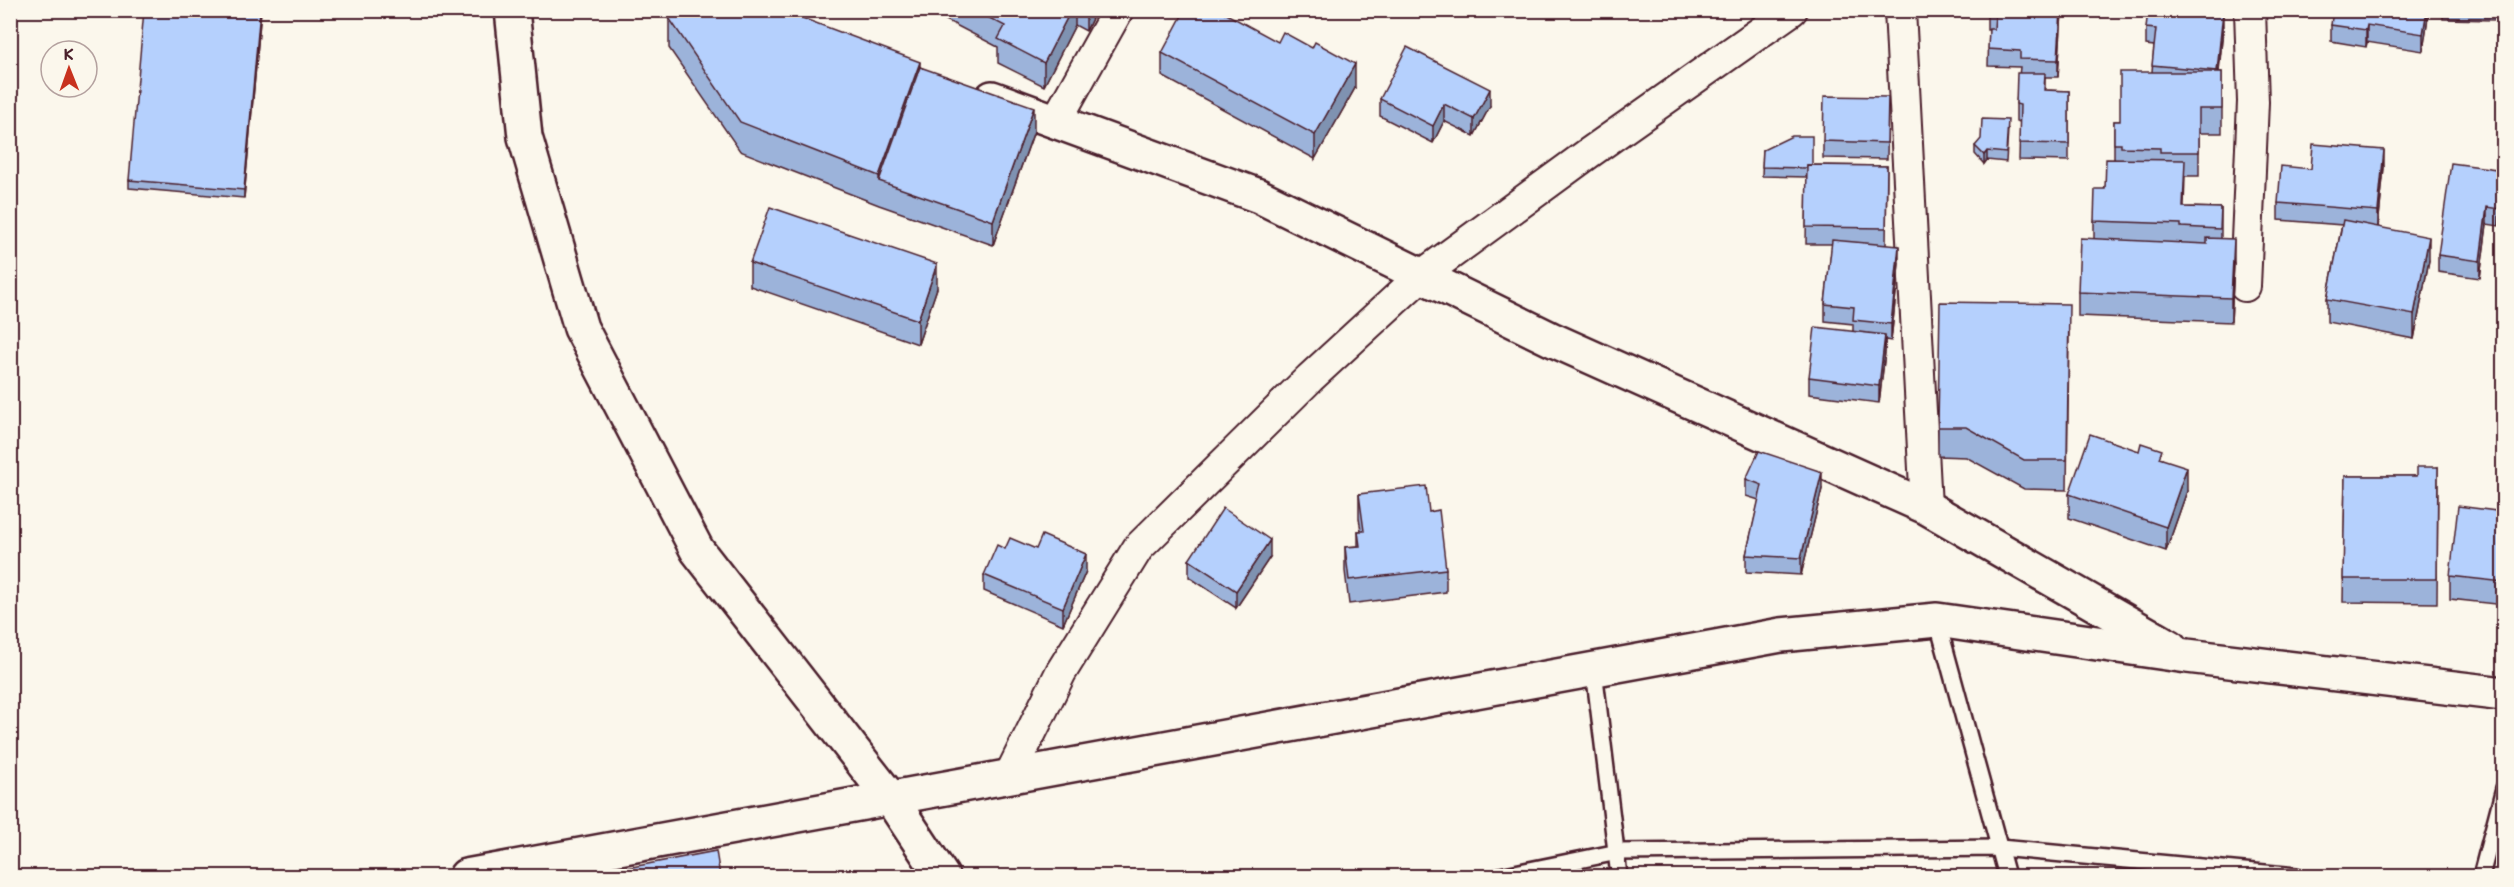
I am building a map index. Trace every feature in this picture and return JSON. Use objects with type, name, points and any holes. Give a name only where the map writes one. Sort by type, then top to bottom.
[{"type":"street","points":[[512,10],[525,137],[581,328],[697,550],[891,799],[942,876]]},
{"type":"street","points":[[1056,121],[1118,10]]},
{"type":"street","points":[[1009,777],[1061,672],[1138,549],[1310,378],[1422,275],[1589,153],[1792,10]]},
{"type":"street","points":[[1900,10],[1926,507]]},
{"type":"street","points":[[2245,286],[2253,102],[2250,10]]},
{"type":"street","points":[[966,88],[1259,196],[1551,339],[1926,507],[2187,656]]},
{"type":"street","points":[[466,876],[1781,635],[1937,620],[2187,656],[2504,694]]},
{"type":"lane","points":[[1937,620],[2007,876]]},
{"type":"lane","points":[[1594,670],[1618,852],[1619,876]]},
{"type":"lane","points":[[2481,876],[2504,788]]},
{"type":"lane","points":[[1500,876],[1618,852],[2000,848],[2296,876]]},
{"type":"building","points":[[144,10],[260,10],[244,190],[129,180]]},
{"type":"building","points":[[673,10],[781,10],[920,62],[879,176],[740,122],[669,18]]},
{"type":"building","points":[[974,10],[1071,10],[1044,63],[998,39],[1005,26]]},
{"type":"building","points":[[1185,10],[1219,10],[1278,42],[1283,32],[1312,48],[1315,42],[1355,64],[1315,135],[1162,53]]},
{"type":"building","points":[[1987,10],[2061,10],[2058,60],[2020,59],[2020,51],[1988,49],[1989,29],[1994,29],[1995,13],[1987,13]]},
{"type":"building","points":[[2148,10],[2223,12],[2217,71],[2152,65],[2156,29],[2146,28]]},
{"type":"building","points":[[2333,10],[2427,10],[2423,34],[2367,25],[2366,30],[2331,25]]},
{"type":"building","points":[[1407,47],[1490,89],[1474,119],[1444,104],[1433,126],[1380,99]]},
{"type":"building","points":[[920,67],[1034,107],[993,221],[879,181]]},
{"type":"building","points":[[2120,72],[2222,72],[2222,109],[2199,109],[2199,152],[2160,152],[2160,148],[2121,147],[2121,144],[2114,144],[2114,121],[2120,121]]},
{"type":"building","points":[[2017,73],[2045,73],[2044,90],[2069,91],[2069,144],[2019,143],[2020,105],[2016,104]]},
{"type":"building","points":[[1824,96],[1888,97],[1887,143],[1823,141]]},
{"type":"building","points":[[1982,119],[2008,120],[2006,153],[1987,151],[1984,155],[1975,146],[1981,139]]},
{"type":"building","points":[[1792,136],[1812,136],[1812,165],[1807,165],[1807,168],[1762,167],[1763,150]]},
{"type":"building","points":[[2313,144],[2384,150],[2378,211],[2278,203],[2281,166],[2311,169]]},
{"type":"building","points":[[2106,159],[2185,160],[2183,207],[2221,208],[2220,229],[2181,227],[2181,224],[2094,221],[2095,189],[2105,189]]},
{"type":"building","points":[[2451,163],[2504,170],[2499,209],[2487,207],[2480,261],[2438,255]]},
{"type":"building","points":[[1807,165],[1887,166],[1886,228],[1806,227]]},
{"type":"building","points":[[770,207],[937,264],[918,320],[750,263]]},
{"type":"building","points":[[2343,220],[2429,237],[2414,315],[2327,299]]},
{"type":"building","points":[[2080,238],[2207,244],[2207,238],[2234,239],[2231,298],[2078,292]]},
{"type":"building","points":[[1832,240],[1899,246],[1891,324],[1853,320],[1854,307],[1825,304]]},
{"type":"building","points":[[1940,302],[2069,304],[2067,460],[2024,460],[1966,427],[1938,427]]},
{"type":"building","points":[[1815,327],[1885,335],[1879,386],[1809,377]]},
{"type":"building","points":[[2090,434],[2139,451],[2141,443],[2162,450],[2159,458],[2187,467],[2166,527],[2069,494]]},
{"type":"building","points":[[1759,451],[1822,472],[1801,558],[1746,555],[1762,485],[1746,479]]},
{"type":"building","points":[[2417,467],[2438,467],[2437,579],[2343,579],[2345,476],[2417,476]]},
{"type":"building","points":[[1426,486],[1429,512],[1439,510],[1446,569],[1349,580],[1345,547],[1360,546],[1358,531],[1364,531],[1359,494]]},
{"type":"building","points":[[2458,506],[2504,512],[2504,582],[2450,576]]},
{"type":"building","points":[[1223,508],[1270,540],[1236,591],[1189,560]]},
{"type":"building","points":[[1042,535],[1086,554],[1063,608],[984,575],[997,545],[1005,549],[1010,538],[1036,549]]},
{"type":"building","points":[[716,851],[720,876],[585,876]]}]
